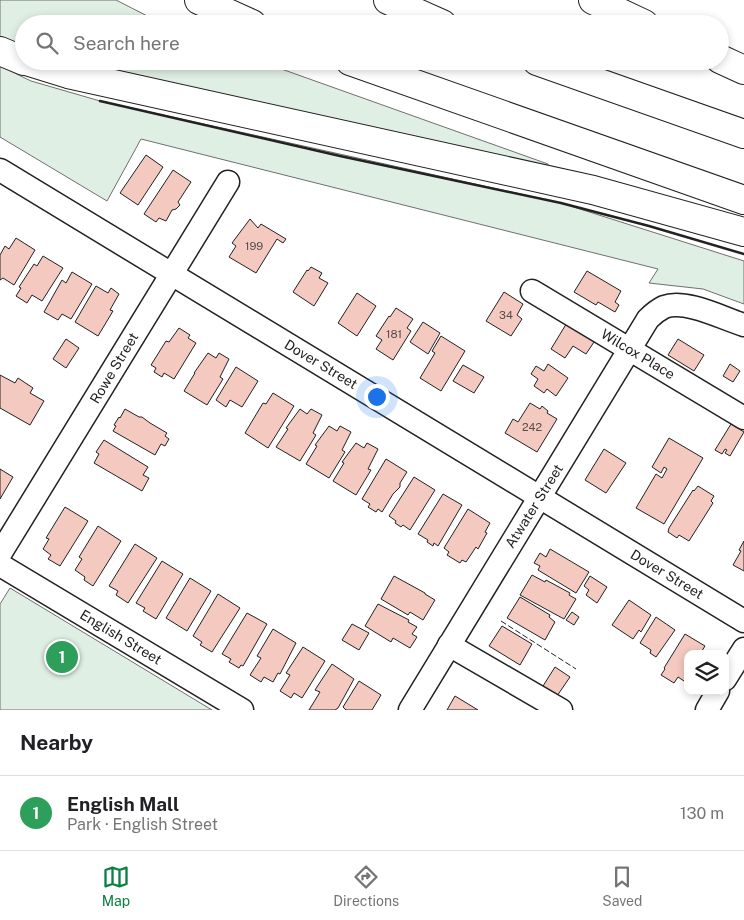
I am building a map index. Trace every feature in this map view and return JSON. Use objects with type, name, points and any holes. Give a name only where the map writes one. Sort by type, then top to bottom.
[{"type":"highway","points":[[198,0],[232,15]]},
{"type":"highway","points":[[388,0],[422,15]]},
{"type":"highway","points":[[593,0],[625,15]]},
{"type":"highway","points":[[0,51],[15,57]]},
{"type":"highway","points":[[729,63],[744,70]]},
{"type":"highway","points":[[55,70],[593,190],[744,232]]},
{"type":"highway","points":[[376,70],[744,200]]},
{"type":"highway","points":[[563,70],[744,134]]},
{"type":"street","name":"Dover Street","points":[[0,170],[744,621]]},
{"type":"street","name":"Rowe Street","points":[[0,554],[228,182]]},
{"type":"street","name":"Wilcox Place","points":[[532,290],[744,418]]},
{"type":"street","name":"Atwater Street","points":[[410,710],[648,319],[656,311],[676,305],[688,306],[744,325]]},
{"type":"street","name":"English Street","points":[[0,565],[242,710]]},
{"type":"street","points":[[450,645],[560,710]]},
{"type":"street","points":[[729,672],[744,648]]},
{"type":"street","points":[[707,710],[716,695]]},
{"type":"green space","points":[[0,0],[116,0],[145,15],[15,15],[15,43],[0,37]]},
{"type":"green space","points":[[0,66],[31,81],[100,101],[561,203],[744,261],[744,304],[703,289],[649,283],[658,269],[141,139],[107,201],[0,137]]},
{"type":"green space","points":[[109,70],[284,70],[548,164],[549,170]]},
{"type":"green space","points":[[10,588],[212,710],[0,710],[0,604]]},
{"type":"building","points":[[146,155],[163,167],[138,205],[120,193]]},
{"type":"building","points":[[173,170],[191,182],[178,202],[180,205],[172,210],[166,221],[159,218],[156,222],[144,214]]},
{"type":"building","points":[[250,219],[258,228],[261,224],[286,239],[283,243],[277,239],[256,273],[229,257],[236,246],[232,243]]},
{"type":"building","points":[[16,238],[35,250],[14,285],[3,278],[0,280],[0,255],[5,246],[9,249]]},
{"type":"building","points":[[43,256],[63,268],[42,301],[32,295],[27,303],[16,296],[21,288],[19,287],[34,264],[37,266]]},
{"type":"building","points":[[311,267],[322,273],[319,278],[328,283],[314,306],[293,292]]},
{"type":"building","points":[[587,271],[621,291],[615,302],[619,305],[615,312],[598,302],[596,305],[574,292]]},
{"type":"building","points":[[72,272],[92,284],[71,319],[62,314],[58,320],[44,312],[62,280],[66,283]]},
{"type":"building","points":[[96,286],[108,293],[111,288],[119,294],[110,310],[113,311],[98,336],[75,322]]},
{"type":"building","points":[[504,292],[523,304],[517,315],[522,319],[511,336],[486,321]]},
{"type":"building","points":[[357,293],[376,306],[357,336],[338,323]]},
{"type":"building","points":[[396,308],[413,319],[407,328],[411,331],[393,360],[376,349],[382,340],[376,336]]},
{"type":"building","points":[[568,321],[596,339],[586,354],[573,346],[565,358],[551,349]]},
{"type":"building","points":[[423,322],[440,333],[428,354],[410,342]]},
{"type":"building","points":[[179,328],[190,335],[188,338],[196,343],[174,379],[164,373],[162,377],[154,372],[156,368],[151,365],[166,341],[169,342]]},
{"type":"building","points":[[441,336],[465,351],[441,391],[420,378],[435,353],[432,351]]},
{"type":"building","points":[[66,339],[79,348],[66,368],[53,359]]},
{"type":"building","points":[[678,339],[704,355],[694,371],[668,355]]},
{"type":"building","points":[[208,353],[216,358],[219,353],[229,359],[220,377],[223,379],[207,405],[184,391]]},
{"type":"building","points":[[548,364],[568,378],[556,396],[547,389],[544,393],[534,386],[538,379],[531,374],[536,366],[544,371]]},
{"type":"building","points":[[730,364],[740,371],[733,382],[723,376]]},
{"type":"building","points":[[463,365],[484,377],[474,393],[453,381]]},
{"type":"building","points":[[236,367],[258,381],[242,407],[230,400],[226,407],[216,400]]},
{"type":"building","points":[[0,375],[15,383],[18,378],[33,388],[30,393],[44,401],[30,425],[0,408]]},
{"type":"building","points":[[273,393],[294,406],[268,448],[245,433],[263,403],[266,404]]},
{"type":"building","points":[[530,403],[540,409],[542,406],[548,411],[547,413],[557,419],[537,452],[505,433],[513,419],[518,422]]},
{"type":"building","points":[[125,409],[167,433],[165,436],[169,439],[165,446],[161,444],[155,455],[113,431],[116,426],[114,425]]},
{"type":"building","points":[[300,409],[307,414],[311,409],[322,415],[313,433],[316,435],[300,461],[276,447],[288,429],[286,428]]},
{"type":"building","points":[[731,424],[744,432],[730,456],[725,453],[727,450],[725,449],[722,454],[715,450]]},
{"type":"building","points":[[329,426],[337,431],[340,426],[351,432],[342,450],[345,452],[329,478],[306,464],[317,446],[315,445]]},
{"type":"building","points":[[669,438],[703,458],[664,524],[636,508],[656,474],[662,478],[667,469],[664,467],[661,473],[652,467]]},
{"type":"building","points":[[104,440],[148,467],[143,475],[149,478],[142,491],[94,463],[99,454],[96,452]]},
{"type":"building","points":[[356,443],[364,448],[367,443],[378,449],[368,469],[371,470],[356,495],[333,481],[344,463],[342,462]]},
{"type":"building","points":[[604,449],[626,463],[606,493],[585,480]]},
{"type":"building","points":[[386,459],[407,472],[400,483],[400,487],[393,494],[382,512],[378,509],[376,512],[368,507],[370,504],[362,499]]},
{"type":"building","points":[[0,469],[13,477],[0,499]]},
{"type":"building","points":[[414,477],[435,490],[410,530],[403,525],[401,527],[395,523],[396,521],[389,516]]},
{"type":"building","points":[[698,486],[714,496],[711,501],[713,503],[689,541],[679,535],[677,538],[668,532],[669,528],[693,490]]},
{"type":"building","points":[[443,494],[462,505],[438,546],[434,543],[433,546],[427,542],[428,540],[418,534]]},
{"type":"building","points":[[65,507],[88,521],[60,566],[48,559],[51,555],[43,549],[49,539],[46,538]]},
{"type":"building","points":[[468,509],[490,523],[478,549],[476,547],[466,562],[462,560],[460,563],[447,555],[449,552],[444,548]]},
{"type":"building","points":[[98,526],[121,541],[93,586],[75,570],[82,559],[79,557]]},
{"type":"building","points":[[744,541],[744,571],[733,565]]},
{"type":"building","points":[[135,544],[157,558],[128,603],[116,595],[118,591],[109,586]]},
{"type":"building","points":[[550,549],[589,572],[576,593],[538,570],[540,566],[534,563],[540,553],[546,557]]},
{"type":"building","points":[[162,561],[183,574],[156,619],[143,611],[145,608],[136,603]]},
{"type":"building","points":[[532,575],[570,593],[569,595],[576,599],[564,619],[520,595]]},
{"type":"building","points":[[394,576],[435,600],[423,620],[410,612],[408,615],[381,599]]},
{"type":"building","points":[[590,576],[607,587],[597,603],[586,595],[589,590],[584,586]]},
{"type":"building","points":[[190,578],[211,591],[187,631],[166,618]]},
{"type":"building","points":[[218,594],[240,608],[212,652],[200,645],[202,642],[193,636]]},
{"type":"building","points":[[520,597],[550,615],[549,617],[555,622],[545,640],[507,618]]},
{"type":"building","points":[[629,600],[651,615],[641,632],[639,630],[633,639],[612,625]]},
{"type":"building","points":[[378,604],[409,620],[408,622],[417,627],[412,634],[417,637],[410,648],[393,638],[391,642],[365,626]]},
{"type":"building","points":[[572,612],[579,617],[574,625],[566,620]]},
{"type":"building","points":[[247,613],[267,624],[243,666],[241,665],[239,668],[229,662],[231,659],[222,654]]},
{"type":"building","points":[[656,617],[675,630],[656,657],[650,653],[651,650],[640,643]]},
{"type":"building","points":[[352,624],[369,633],[359,650],[342,640]]},
{"type":"building","points":[[502,626],[532,644],[520,665],[489,646]]},
{"type":"building","points":[[273,629],[296,643],[280,674],[278,673],[273,682],[264,677],[261,682],[250,675],[261,658],[257,656]]},
{"type":"building","points":[[685,634],[705,646],[702,650],[684,650],[684,681],[678,677],[674,683],[661,675]]},
{"type":"building","points":[[303,647],[325,661],[302,698],[294,693],[291,698],[280,691],[290,675],[286,673]]},
{"type":"building","points":[[332,664],[354,679],[338,708],[335,710],[309,710],[320,692],[315,690]]},
{"type":"building","points":[[555,667],[570,677],[557,696],[543,686]]},
{"type":"building","points":[[359,681],[381,695],[372,710],[346,710],[343,707]]},
{"type":"building","points":[[455,696],[478,710],[447,710]]},
{"type":"fence","points":[[501,621],[576,669]]},
{"type":"wall","points":[[100,101],[340,156],[561,203],[744,254]]},
{"type":"place","name":"English Mall","points":[[62,657]]}]
